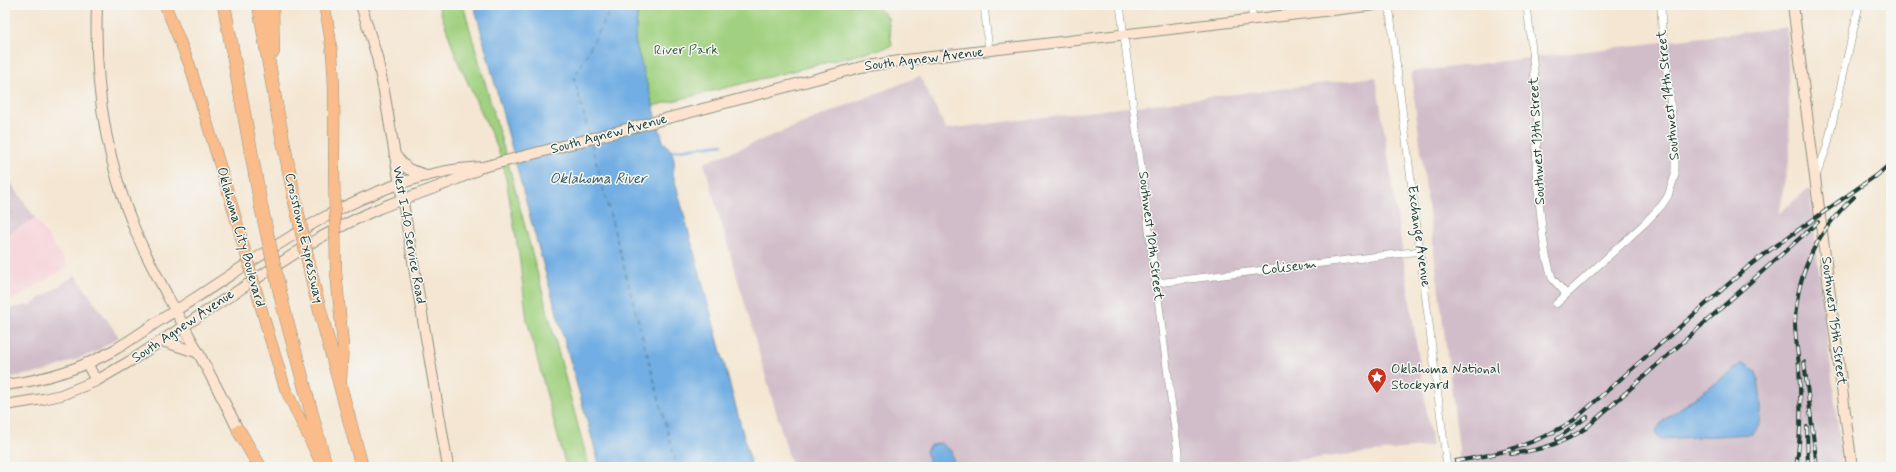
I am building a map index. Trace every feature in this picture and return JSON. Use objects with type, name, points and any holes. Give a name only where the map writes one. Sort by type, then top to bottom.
[{"type":"highway","points":[[224,5],[261,206],[283,306],[325,467]]},
{"type":"highway","name":"Crosstown Expressway","points":[[259,5],[276,105],[315,292],[362,467]]},
{"type":"highway","points":[[272,5],[276,105]]},
{"type":"highway","points":[[239,431],[260,467]]},
{"type":"main road","points":[[97,5],[96,45],[98,87],[105,131],[112,161],[134,230],[183,326],[199,353],[256,467]]},
{"type":"main road","name":"Oklahoma City Boulevard","points":[[165,5],[190,66],[285,388],[325,467]]},
{"type":"main road","points":[[324,5],[332,50],[334,77],[336,272],[343,345],[340,389]]},
{"type":"main road","name":"West I-40 Service Road","points":[[361,5],[377,58],[403,199],[448,467]]},
{"type":"main road","name":"South Agnew Avenue","points":[[5,405],[61,395],[96,381],[162,341],[314,241],[346,223],[403,199],[452,182],[483,168],[861,67],[906,60],[1375,5]]},
{"type":"main road","name":"Southwest 15th Street","points":[[1793,5],[1852,467]]},
{"type":"main road","points":[[395,155],[408,169],[426,176]]},
{"type":"main road","name":"South Agnew Avenue","points":[[5,385],[47,377],[87,363],[114,350],[310,225],[373,194],[400,184],[449,170],[483,168]]},
{"type":"main road","points":[[162,341],[199,353]]},
{"type":"main road","points":[[87,363],[96,381]]},
{"type":"street","points":[[984,5],[990,51]]},
{"type":"street","name":"Southwest 10th Street","points":[[1120,5],[1178,453],[1176,467]]},
{"type":"street","points":[[1251,5],[1253,20]]},
{"type":"street","name":"Exchange Avenue","points":[[1389,5],[1447,467]]},
{"type":"street","name":"Southwest 13th Street","points":[[1527,5],[1538,114],[1536,172],[1543,237],[1547,262],[1552,278],[1566,294]]},
{"type":"street","name":"Southwest 14th Street","points":[[1556,304],[1654,215],[1668,196],[1672,185],[1675,175],[1676,153],[1660,5]]},
{"type":"street","name":"Southwest 15th Street","points":[[1816,176],[1827,147],[1834,110],[1859,5]]},
{"type":"street","name":"Coliseum","points":[[1157,283],[1421,251]]},
{"type":"shaded area","points":[[1787,27],[1790,156],[1778,214],[1809,188],[1843,467],[1459,467],[1459,448],[1411,72]]},
{"type":"shaded area","points":[[920,76],[946,129],[1376,77],[1432,446],[1231,467],[792,467],[704,163]]},
{"type":"shaded area","points":[[5,174],[35,218],[5,236]]},
{"type":"shaded area","points":[[35,218],[68,266],[16,298],[5,300],[5,236]]},
{"type":"shaded area","points":[[75,275],[119,337],[95,352],[43,372],[5,378],[5,309],[31,305]]},
{"type":"green space","points":[[438,5],[463,5],[511,174],[589,467],[566,467],[527,320],[519,255],[506,179],[498,149],[457,59]]},
{"type":"green space","name":"River Park","points":[[638,5],[876,5],[888,18],[892,46],[653,106],[635,41]]},
{"type":"water","name":"Oklahoma River","points":[[474,5],[638,5],[635,41],[663,141],[672,152],[674,160],[673,174],[752,467],[600,467],[533,228]]},
{"type":"water","points":[[1741,364],[1745,364],[1756,371],[1760,390],[1761,411],[1759,423],[1752,434],[1661,439],[1656,435],[1656,430],[1663,421]]},
{"type":"water","points":[[941,443],[951,451],[955,467],[931,467],[926,451],[929,446]]},
{"type":"waterway","points":[[672,151],[723,144]]},
{"type":"ferry route","points":[[589,134],[574,78],[613,5]]},
{"type":"ferry route","points":[[591,143],[677,467]]},
{"type":"railway","points":[[1875,177],[1891,163]]},
{"type":"railway","points":[[1456,461],[1502,452],[1532,442],[1574,420],[1749,266],[1878,174]]},
{"type":"railway","points":[[1796,467],[1801,404],[1795,322],[1800,286],[1805,269],[1820,238],[1830,223],[1854,197]]},
{"type":"railway","points":[[1511,454],[1550,446],[1577,434],[1586,428],[1818,222]]},
{"type":"railway","points":[[1804,362],[1817,467]]},
{"type":"railway","points":[[1557,439],[1587,417]]},
{"type":"railway","points":[[1807,427],[1808,467]]},
{"type":"place","name":"Oklahoma National Stockyard","points":[[1377,394]]}]
